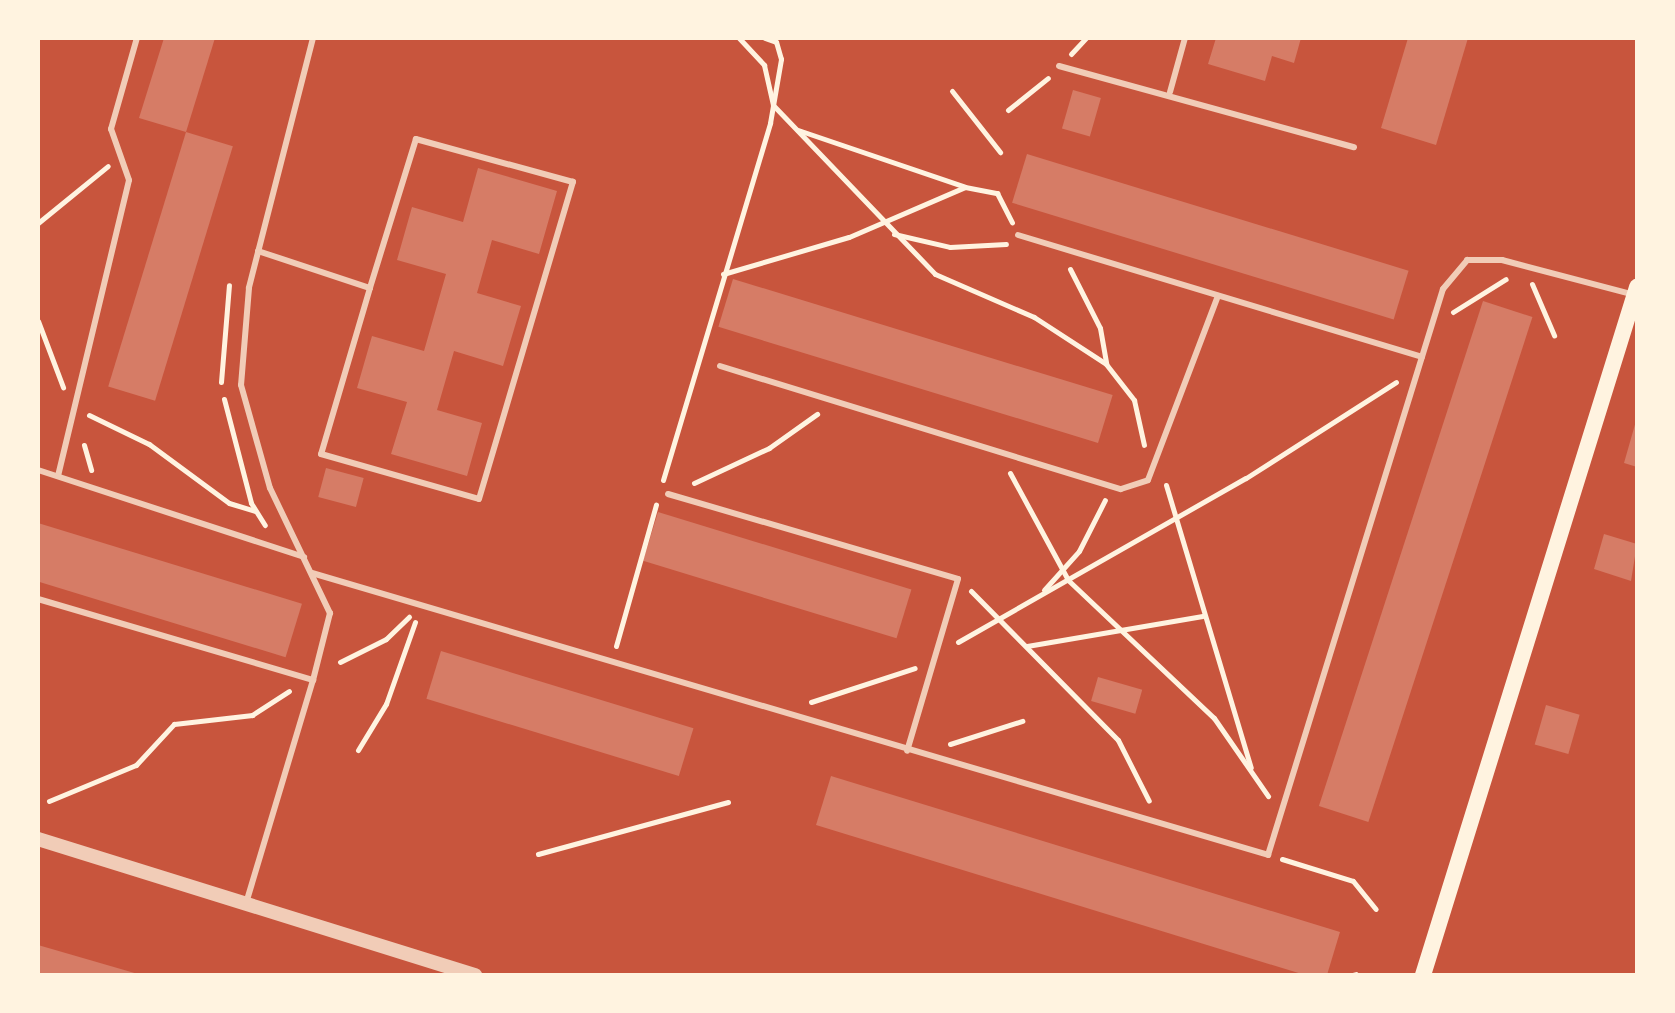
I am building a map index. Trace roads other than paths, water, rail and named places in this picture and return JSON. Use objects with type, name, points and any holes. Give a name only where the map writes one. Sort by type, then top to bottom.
[{"type":"main road","points":[[1423,975],[1636,291]]},
{"type":"street","points":[[38,839],[246,903],[439,970],[475,975]]},
{"type":"lane","points":[[58,476],[71,403],[118,234],[129,180],[111,129],[137,38]]},
{"type":"lane","points":[[246,903],[330,613],[270,488],[241,385],[258,251],[313,38]]},
{"type":"lane","points":[[1170,92],[1185,38]]},
{"type":"lane","points":[[1059,66],[1170,92],[1354,147]]},
{"type":"lane","points":[[416,139],[573,182],[479,499],[321,454],[370,288],[416,139]]},
{"type":"lane","points":[[1018,235],[1421,361]]},
{"type":"lane","points":[[258,251],[370,288]]},
{"type":"lane","points":[[312,573],[1268,855],[1443,289],[1467,260],[1523,266],[1636,291]]},
{"type":"lane","points":[[720,366],[1113,487],[1148,480],[1218,296]]},
{"type":"lane","points":[[38,470],[304,557]]},
{"type":"lane","points":[[668,494],[958,579],[907,751]]},
{"type":"lane","points":[[38,599],[313,680]]}]
